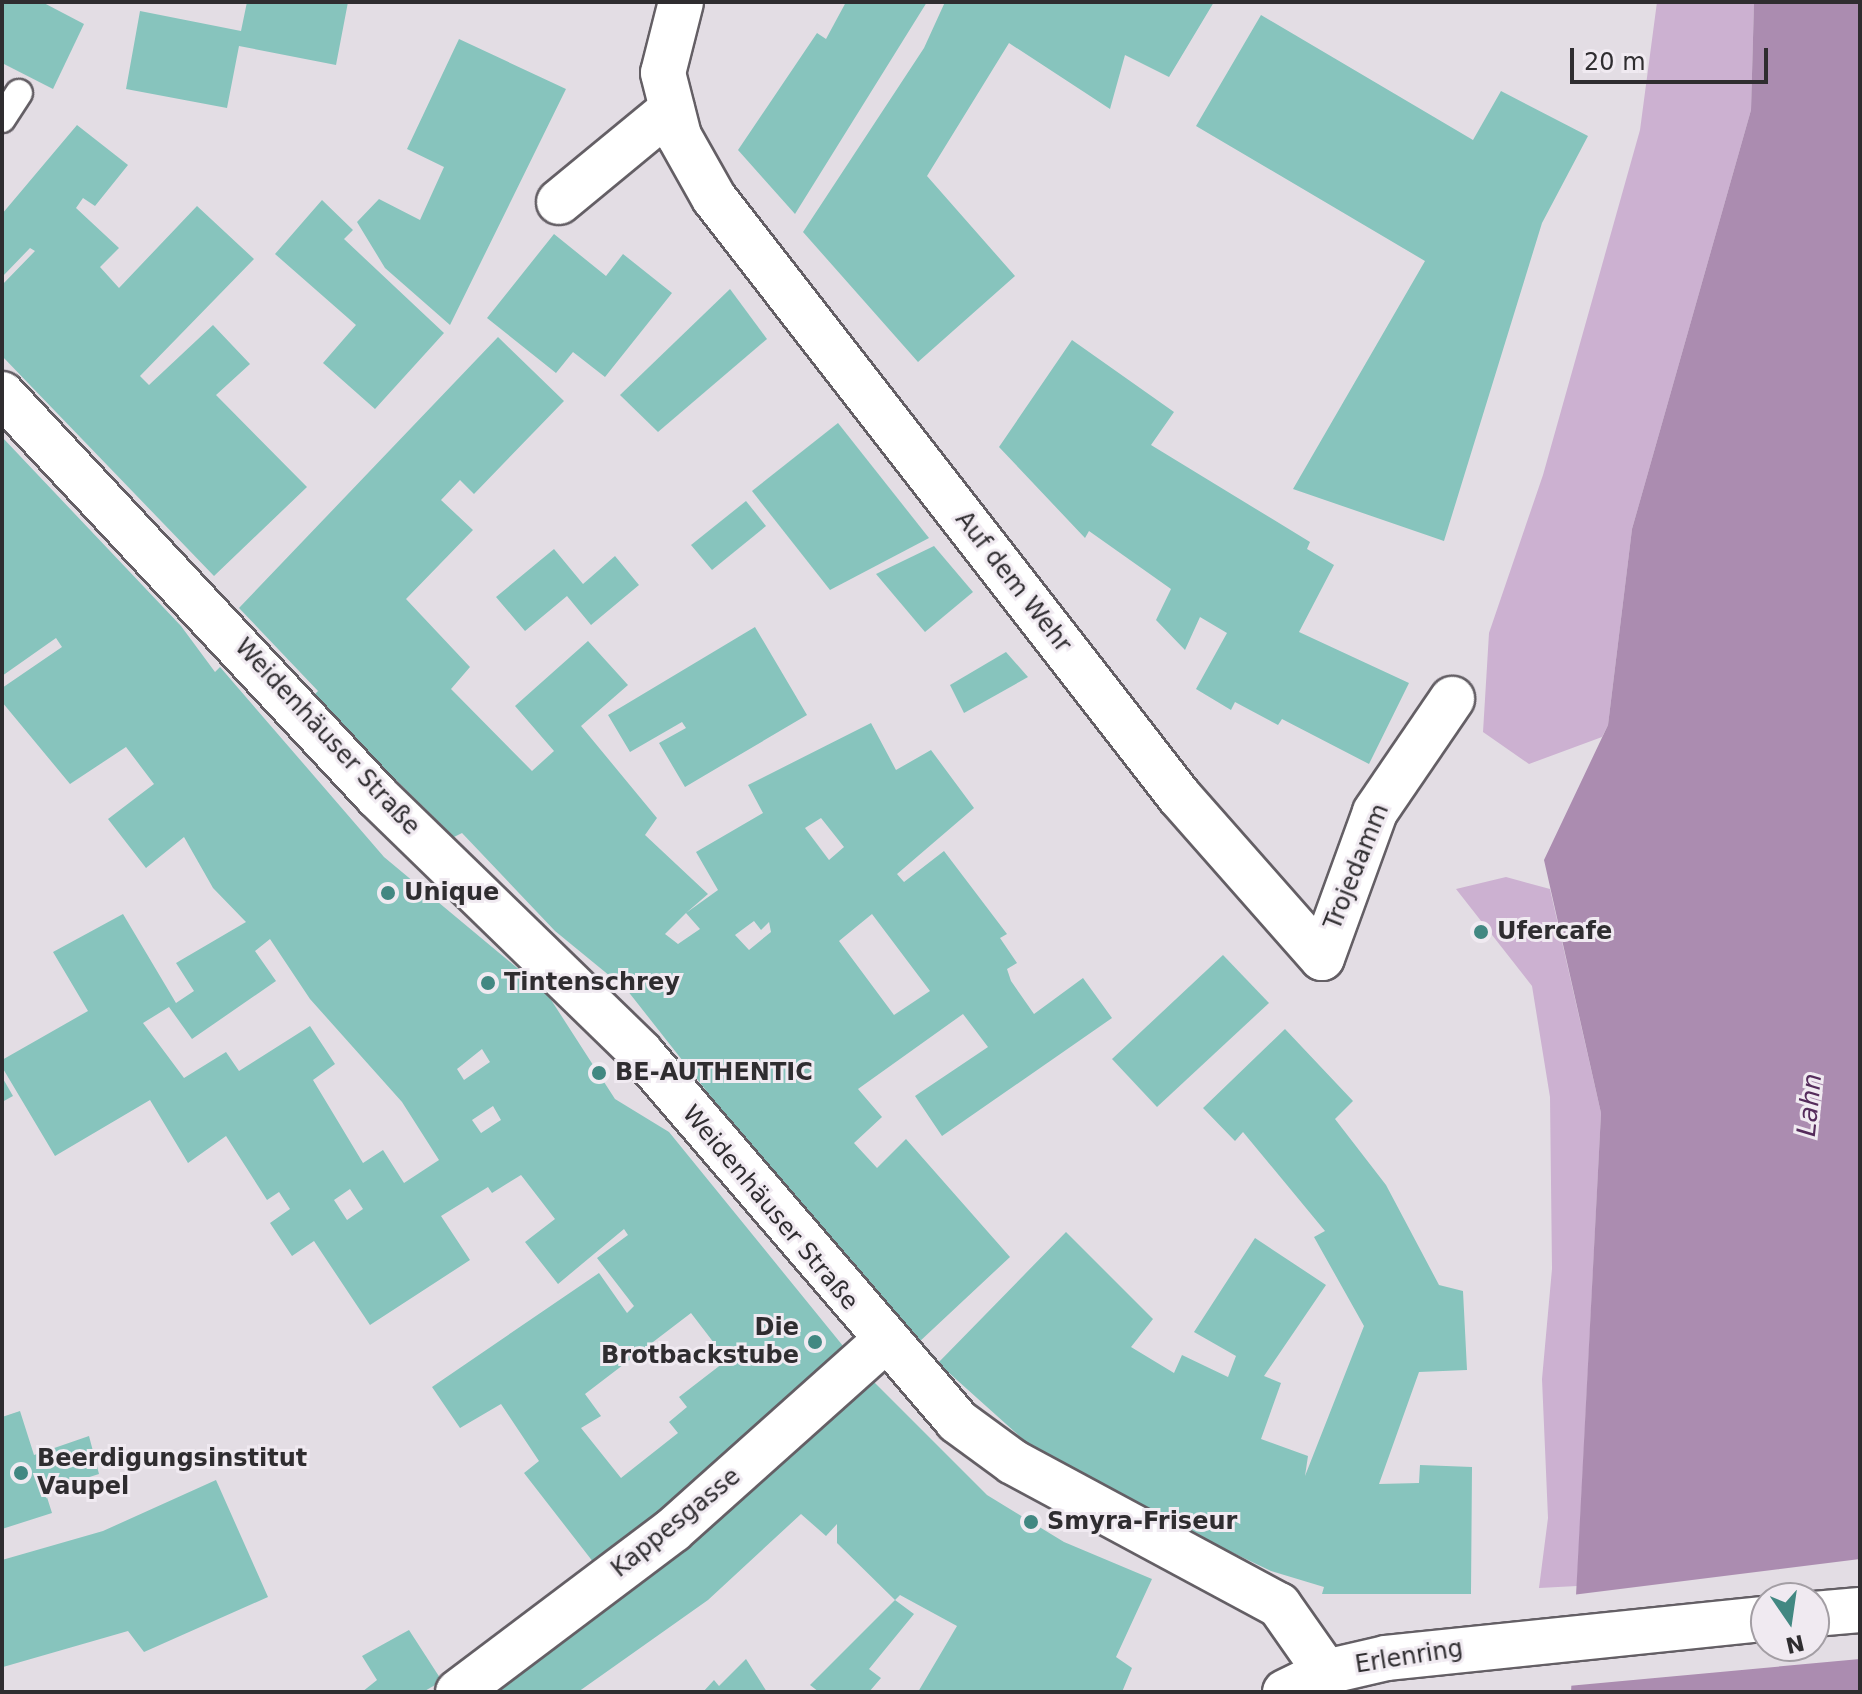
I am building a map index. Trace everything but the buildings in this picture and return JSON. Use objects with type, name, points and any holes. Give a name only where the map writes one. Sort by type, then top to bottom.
[{"type":"street","name":"Auf dem Wehr","points":[[681,2],[663,73],[679,136],[714,198],[1179,796],[1322,958]]},
{"type":"street","points":[[559,202],[672,109]]},
{"type":"street","name":"Weidenhäuser Straße","points":[[2,394],[377,796],[641,1053],[883,1342],[957,1421],[1013,1462],[1279,1605],[1326,1672]]},
{"type":"street","name":"Trojedamm","points":[[1322,958],[1375,812],[1452,699]]},
{"type":"street","name":"Kappesgasse","points":[[458,1692],[673,1530],[883,1342]]},
{"type":"street","points":[[1830,1613],[1860,1610]]},
{"type":"street","name":"Erlenring","points":[[1285,1692],[1326,1672],[1502,1643],[1750,1620]]},
{"type":"lane","points":[[2,119],[19,93]]},
{"type":"shaded area","points":[[1657,2],[1754,2],[1751,110],[1632,529],[1608,725],[1602,737],[1529,764],[1483,732],[1489,633],[1543,475],[1640,130]]},
{"type":"shaded area","points":[[1506,877],[1550,889],[1601,1113],[1577,1586],[1539,1588],[1548,1518],[1542,1379],[1552,1269],[1550,1097],[1532,986],[1456,889]]},
{"type":"water","name":"Lahn","points":[[1754,2],[1860,2],[1860,1692],[1571,1692],[1601,1113],[1544,860],[1608,725],[1632,529],[1751,110]]},
{"type":"pier","points":[[1860,1559],[1860,1659],[1830,1662],[1830,1582],[1750,1582],[1750,1662],[1828,1662],[1568,1686],[1572,1595]]},
{"type":"place","name":"Unique","points":[[388,893]]},
{"type":"place","name":"Ufercafe","points":[[1481,932]]},
{"type":"place","name":"Tintenschrey","points":[[488,983]]},
{"type":"place","name":"BE-AUTHENTIC","points":[[599,1073]]},
{"type":"place","name":"Die Brotbackstube","points":[[815,1342]]},
{"type":"place","name":"Beerdigungsinstitut Vaupel","points":[[21,1473]]},
{"type":"place","name":"Smyra-Friseur","points":[[1031,1522]]}]
